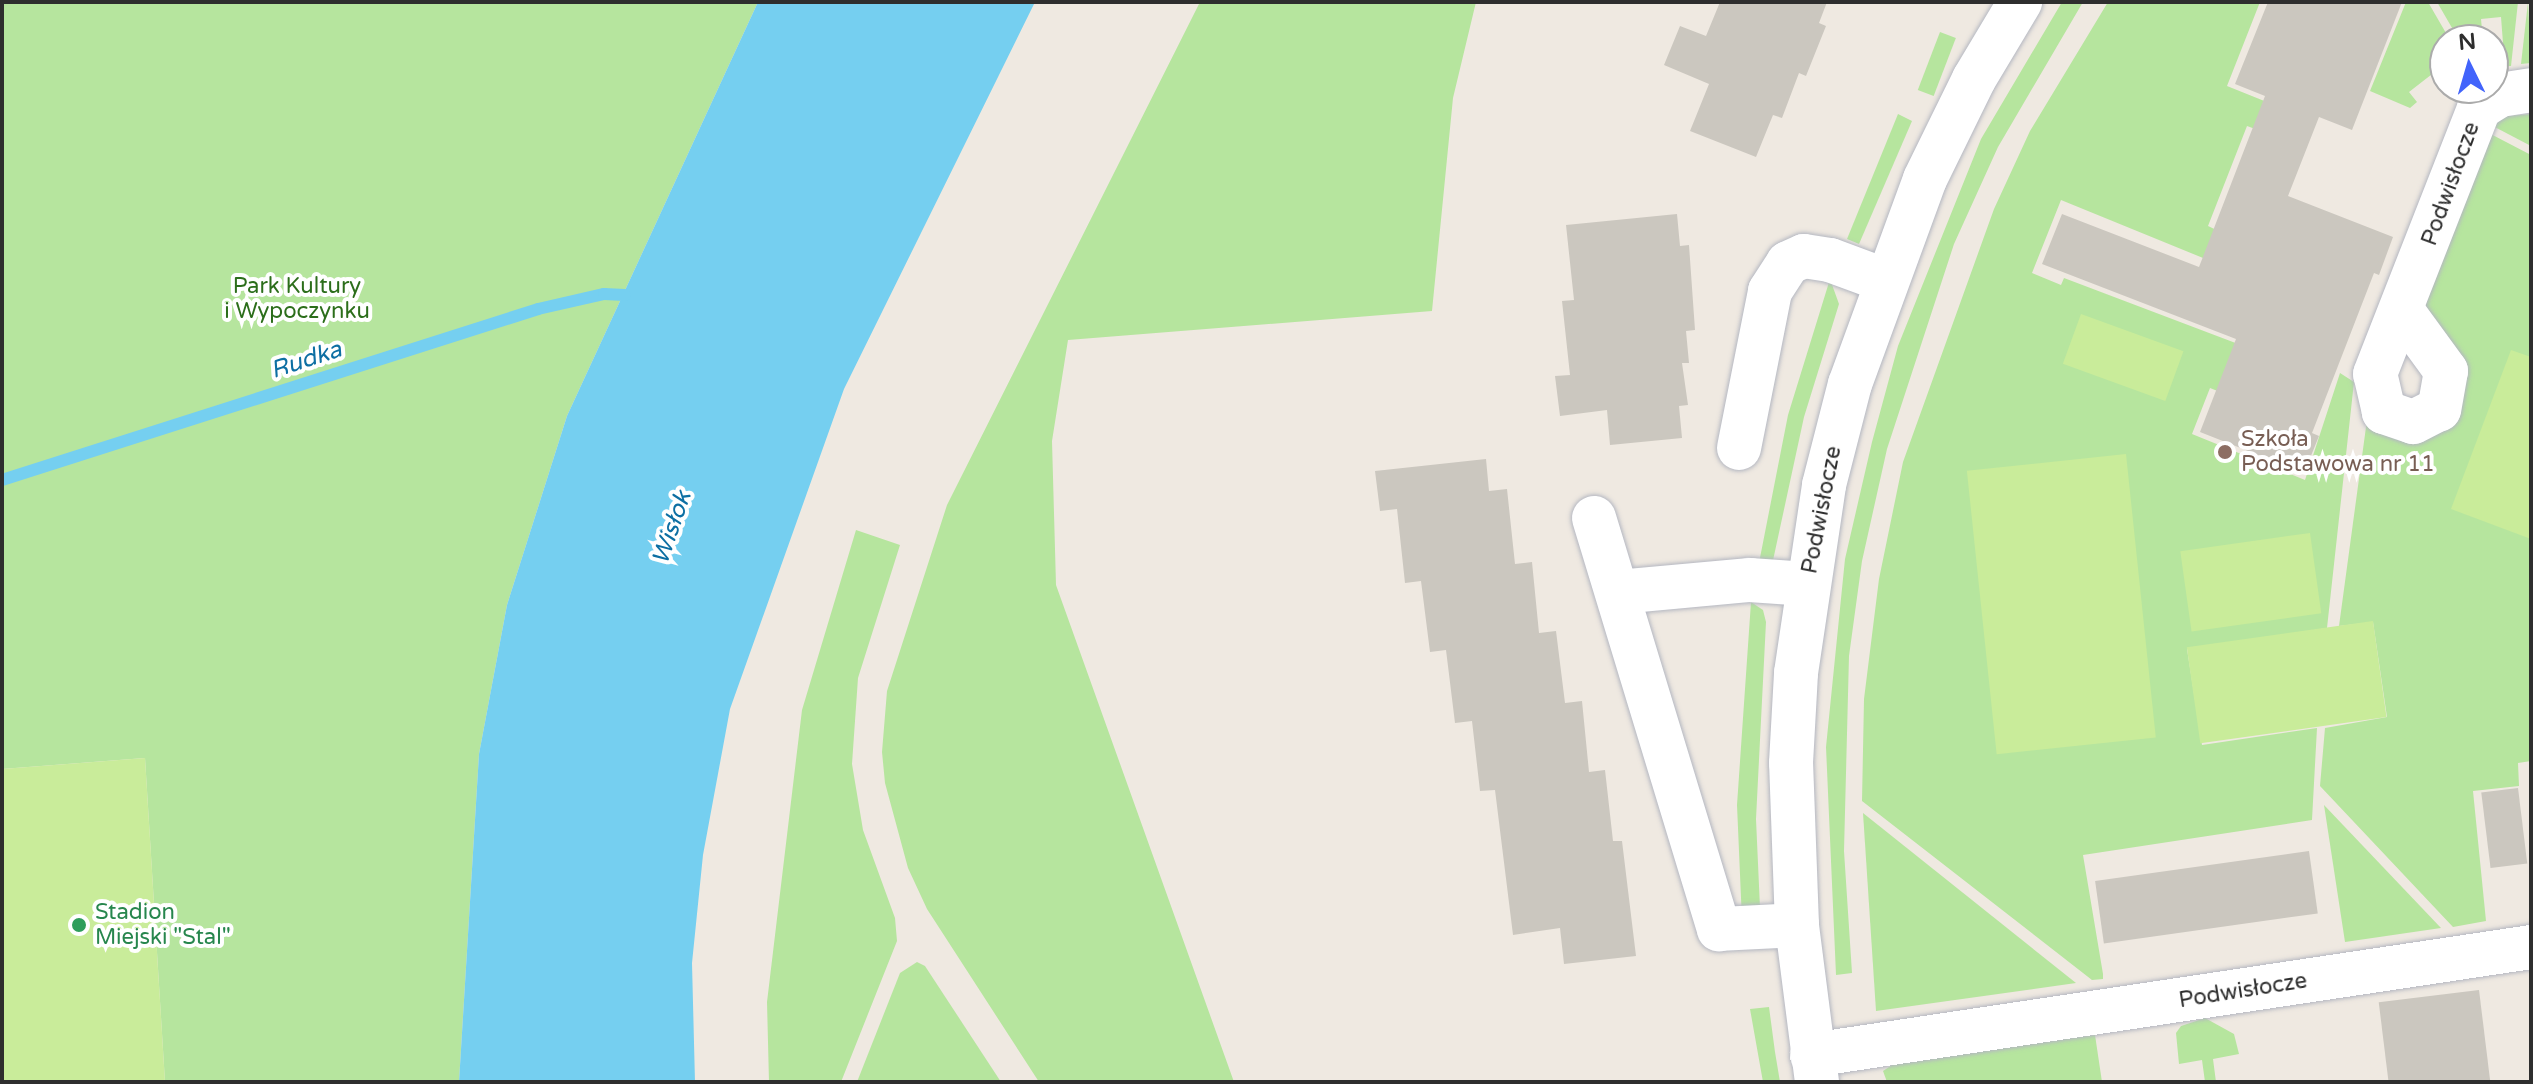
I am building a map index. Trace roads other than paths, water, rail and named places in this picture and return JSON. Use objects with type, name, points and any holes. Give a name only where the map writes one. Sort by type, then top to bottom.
[{"type":"street","name":"Podwisłocze","points":[[2020,2],[1932,165],[1884,280],[1846,398],[1807,584],[1791,763],[1797,925],[1814,1069],[2531,947]]},
{"type":"street","name":"Podwisłocze","points":[[2403,312],[2479,108],[2500,95],[2531,90]]},
{"type":"street","points":[[1739,448],[1770,291],[1788,263],[1804,256],[1830,260],[1884,280]]},
{"type":"street","points":[[1594,518],[1719,929],[1797,925]]},
{"type":"street","points":[[1618,592],[1750,580],[1807,584]]},
{"type":"water","name":"Wisłok","points":[[758,2],[1035,2],[844,389],[730,709],[703,855],[692,963],[695,1082],[459,1082],[479,754],[507,605],[567,416]]},
{"type":"waterway","name":"Rudka","points":[[2,480],[538,309],[604,294],[625,295]]},
{"type":"place","name":"Szkoła Podstawowa nr 11","points":[[2225,452]]},
{"type":"place","name":"Stadion Miejski \"Stal\"","points":[[79,925]]},
{"type":"park label","name":"Park Kultury i Wypoczynku","points":[[297,298]]}]
